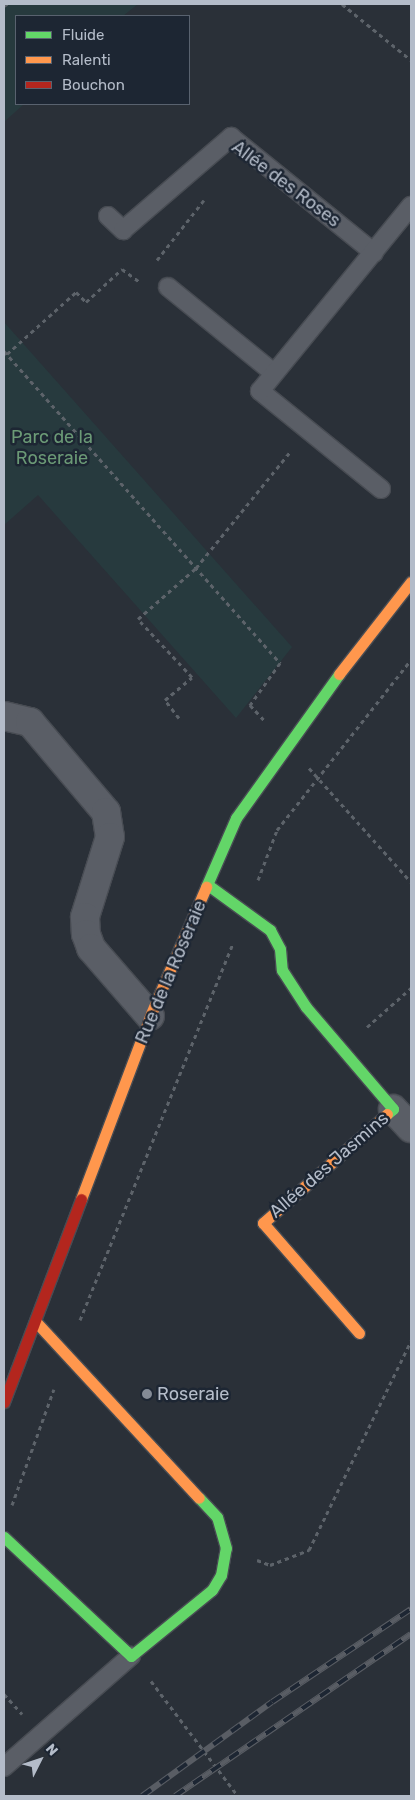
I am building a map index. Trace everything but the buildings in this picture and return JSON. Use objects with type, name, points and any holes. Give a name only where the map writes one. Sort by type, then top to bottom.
[{"type":"street","name":"Rue de la Roseraie","points":[[4,1402],[11,1366],[37,1323],[150,1016],[236,818],[286,742],[411,582]]},
{"type":"street","points":[[6,710],[30,722],[106,812],[110,837],[86,916],[86,934],[91,948],[150,1016]]},
{"type":"street","name":"Allée des Jasmins","points":[[208,885],[245,914],[270,930],[280,949],[282,970],[342,1048],[411,1128]]},
{"type":"street","name":"Allée des Jasmins","points":[[360,1333],[263,1223],[393,1109]]},
{"type":"street","points":[[4,1537],[131,1656],[212,1590],[221,1575],[226,1548],[217,1517],[37,1323]]},
{"type":"lane","name":"Allée des Roses","points":[[108,216],[123,230],[231,137],[374,253]]},
{"type":"lane","points":[[380,489],[260,391],[411,206]]},
{"type":"lane","points":[[168,287],[274,373]]},
{"type":"lane","points":[[4,1767],[131,1656]]},
{"type":"path","points":[[342,4],[411,60]]},
{"type":"path","points":[[152,267],[218,182],[202,162]]},
{"type":"path","points":[[7,354],[76,292],[86,302],[122,269],[161,298],[168,287]]},
{"type":"path","points":[[140,282],[146,275]]},
{"type":"path","points":[[4,350],[280,663],[250,705],[286,742]]},
{"type":"path","points":[[179,718],[165,700],[192,677],[138,620],[196,568],[308,430]]},
{"type":"path","points":[[9,1512],[66,1355],[278,830],[320,780],[411,660]]},
{"type":"path","points":[[320,780],[411,882]]},
{"type":"path","points":[[342,1048],[411,988]]},
{"type":"path","points":[[226,1548],[270,1565],[309,1550],[411,1341]]},
{"type":"path","points":[[166,1700],[238,1796]]},
{"type":"green space","points":[[4,4],[138,4],[124,15],[15,15],[15,105],[23,105],[4,122]]},
{"type":"green space","name":"Parc de la Roseraie","points":[[4,322],[292,647],[236,718],[38,495],[4,525]]},
{"type":"railway","points":[[142,1796],[272,1702],[411,1609]]},
{"type":"railway","points":[[175,1796],[411,1634]]},
{"type":"traffic: fast","points":[[206,887],[236,818],[339,674]]},
{"type":"traffic: fast","points":[[208,885],[270,930],[280,949],[282,970],[306,1007],[393,1109],[387,1114]]},
{"type":"traffic: fast","points":[[4,1537],[131,1656],[212,1590],[221,1575],[226,1548],[217,1517],[199,1498]]},
{"type":"traffic: slow","points":[[339,674],[411,582]]},
{"type":"traffic: slow","points":[[81,1199],[150,1016],[206,887]]},
{"type":"traffic: slow","points":[[359,1333],[263,1223],[387,1114]]},
{"type":"traffic: slow","points":[[37,1323],[199,1498]]},
{"type":"traffic: jam","points":[[4,1402],[81,1199]]},
{"type":"place","name":"Roseraie","points":[[147,1394]]}]
